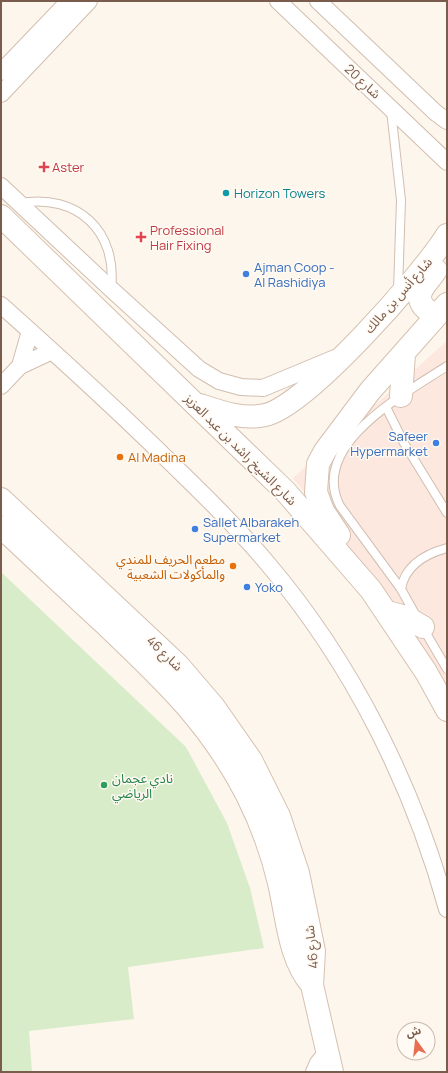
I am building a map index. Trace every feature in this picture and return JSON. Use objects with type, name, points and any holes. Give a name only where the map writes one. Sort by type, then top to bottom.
[{"type":"main road","name":"شارع الشيخ راشد بن عبد العزيز","points":[[1,216],[286,492],[372,590],[426,672],[447,710]]},
{"type":"main road","name":"شارع أنس بن مالك","points":[[197,405],[238,416],[266,415],[279,411],[292,402],[346,354],[444,240]]},
{"type":"main road","points":[[444,240],[436,269],[420,292],[420,298],[424,308],[430,311],[444,308]]},
{"type":"main road","points":[[372,590],[323,511],[316,492],[318,464],[325,451],[370,391],[444,308]]},
{"type":"main road","points":[[394,402],[404,354]]},
{"type":"main road","name":"شارع 46","points":[[1,499],[178,665],[234,733],[266,788],[289,844],[298,873],[312,940],[314,963],[312,985]]},
{"type":"main road","name":"شارع 46","points":[[1,527],[160,676],[195,715],[234,770],[260,824],[279,881],[294,955],[304,977],[312,985]]},
{"type":"main road","points":[[387,612],[406,616],[423,627]]},
{"type":"main road","points":[[312,985],[330,1062]]},
{"type":"street","points":[[1,72],[69,1]]},
{"type":"street","points":[[1,94],[89,1]]},
{"type":"street","name":"شارع 20","points":[[278,1],[447,162]]},
{"type":"street","name":"شارع 20","points":[[318,1],[436,114],[447,121]]},
{"type":"street","points":[[402,118],[415,113],[423,101]]},
{"type":"street","points":[[1,186],[111,289],[199,369],[209,376],[230,385],[263,388],[346,354]]},
{"type":"street","points":[[1,305],[121,414],[237,529],[299,604],[349,679],[388,754],[420,824],[447,909]]},
{"type":"street","points":[[20,366],[30,331]]},
{"type":"street","points":[[1,386],[20,366],[52,351]]},
{"type":"street","points":[[314,1072],[318,1063],[330,1062]]},
{"type":"lane","points":[[390,108],[401,200],[401,239],[397,296]]},
{"type":"lane","points":[[20,203],[47,200],[61,203],[85,216],[95,225],[103,236],[110,256],[112,276],[111,289]]},
{"type":"lane","points":[[447,366],[394,402],[349,441],[343,451],[336,470],[333,488],[340,506],[400,590],[447,669]]},
{"type":"lane","points":[[394,402],[404,442],[447,513]]},
{"type":"lane","points":[[400,590],[404,576],[422,557],[447,548]]},
{"type":"shaded area","points":[[447,341],[447,696],[394,606],[293,478]]},
{"type":"green space","name":"نادي عجمان الرياضي","points":[[1,572],[186,747],[227,823],[250,888],[264,948],[128,967],[134,1019],[29,1031],[32,1072],[1,1072]]},
{"type":"place","name":"Aster","points":[[44,167]]},
{"type":"place","name":"Horizon Towers","points":[[226,193]]},
{"type":"place","name":"Professional Hair Fixing","points":[[141,237]]},
{"type":"place","name":"Ajman Coop - Al Rashidiya","points":[[246,274]]},
{"type":"place","name":"Safeer Hypermarket","points":[[436,443]]},
{"type":"place","name":"Al Madina","points":[[120,457]]},
{"type":"place","name":"Sallet Albarakeh Supermarket","points":[[195,529]]},
{"type":"place","name":"مطعم الحريف للمندي والمأكولات الشعبية","points":[[233,566]]},
{"type":"place","name":"Yoko","points":[[247,587]]},
{"type":"place","name":"نادي عجمان الرياضي","points":[[104,785]]}]
